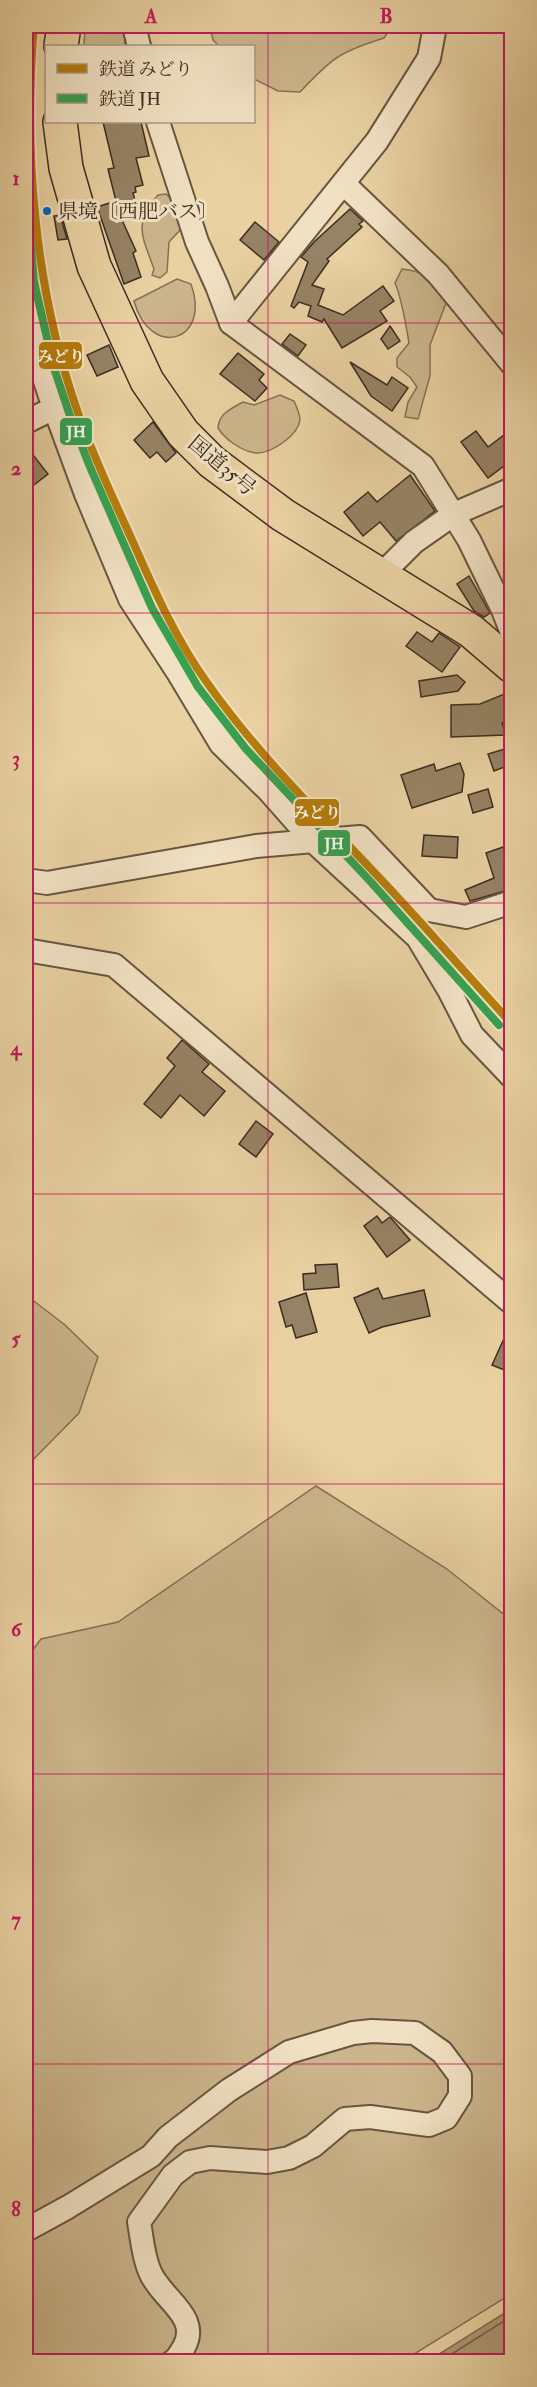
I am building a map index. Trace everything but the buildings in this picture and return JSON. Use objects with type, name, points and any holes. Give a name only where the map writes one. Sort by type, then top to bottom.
[{"type":"highway","points":[[61,45],[64,26]]},
{"type":"highway","name":"国道35号","points":[[60,123],[66,168],[94,266],[147,381],[183,433],[212,462],[283,515],[471,631],[512,666]]},
{"type":"street","points":[[134,26],[138,45]]},
{"type":"street","points":[[231,322],[378,141],[429,58],[435,26]]},
{"type":"street","points":[[158,123],[196,242],[231,322],[423,466],[454,514],[503,610],[512,633]]},
{"type":"street","points":[[344,184],[438,274],[512,364]]},
{"type":"street","points":[[26,278],[34,347],[86,494],[130,599],[221,744],[268,790],[314,842],[418,938],[472,1035],[512,1077]]},
{"type":"street","points":[[26,422],[54,408]]},
{"type":"street","points":[[380,576],[414,542],[454,514],[512,489]]},
{"type":"street","points":[[26,880],[47,883],[256,846],[360,837],[429,910],[465,917],[512,902]]},
{"type":"street","points":[[26,950],[114,965],[512,1303]]},
{"type":"street","points":[[26,2230],[151,2156],[168,2137],[229,2090],[289,2052],[353,2033],[372,2031],[415,2033],[442,2052],[460,2076],[460,2096],[446,2118],[429,2125],[370,2117],[345,2119],[313,2146],[289,2158],[267,2162],[210,2158],[190,2162],[173,2175],[139,2222],[150,2273],[168,2299],[186,2319],[190,2337],[178,2359],[172,2361]]},
{"type":"shaded area","points":[[85,26],[124,26],[125,45],[84,45]]},
{"type":"shaded area","points":[[210,26],[392,26],[384,38],[346,52],[337,58],[320,71],[300,92],[278,91],[255,80],[255,45],[218,45],[213,40]]},
{"type":"shaded area","points":[[166,194],[177,205],[181,229],[169,242],[167,272],[160,278],[152,275],[154,269],[142,231],[145,214],[150,205],[158,195]]},
{"type":"shaded area","points":[[402,269],[418,272],[430,279],[446,303],[430,345],[430,376],[418,419],[405,417],[408,402],[417,387],[410,377],[397,367],[397,358],[409,343],[402,304],[395,283]]},
{"type":"shaded area","points":[[177,279],[191,284],[195,304],[193,319],[186,330],[176,336],[165,337],[153,331],[142,320],[134,301]]},
{"type":"shaded area","points":[[280,395],[294,401],[300,419],[290,437],[270,450],[257,453],[246,450],[234,444],[218,428],[223,415],[243,402],[254,405]]},
{"type":"shaded area","points":[[26,1295],[65,1325],[98,1357],[79,1413],[26,1467]]},
{"type":"shaded area","points":[[316,1486],[447,1569],[511,1620],[511,2294],[403,2361],[26,2361],[26,1659],[41,1639],[118,1622]]},
{"type":"water","points":[[511,2309],[511,2352],[485,2361],[428,2361]]},
{"type":"rail line","name":"みどり","points":[[34,26],[30,123],[32,173],[42,271],[51,319],[63,367],[83,428],[154,590],[196,666],[226,709],[287,780],[408,908],[512,1024]]},
{"type":"rail line","name":"JH","points":[[26,192],[34,282],[54,368],[90,467],[152,608],[198,687],[246,749],[370,881],[499,1025]]},
{"type":"place","name":"県境〔西肥バス〕","points":[[47,211]]}]
